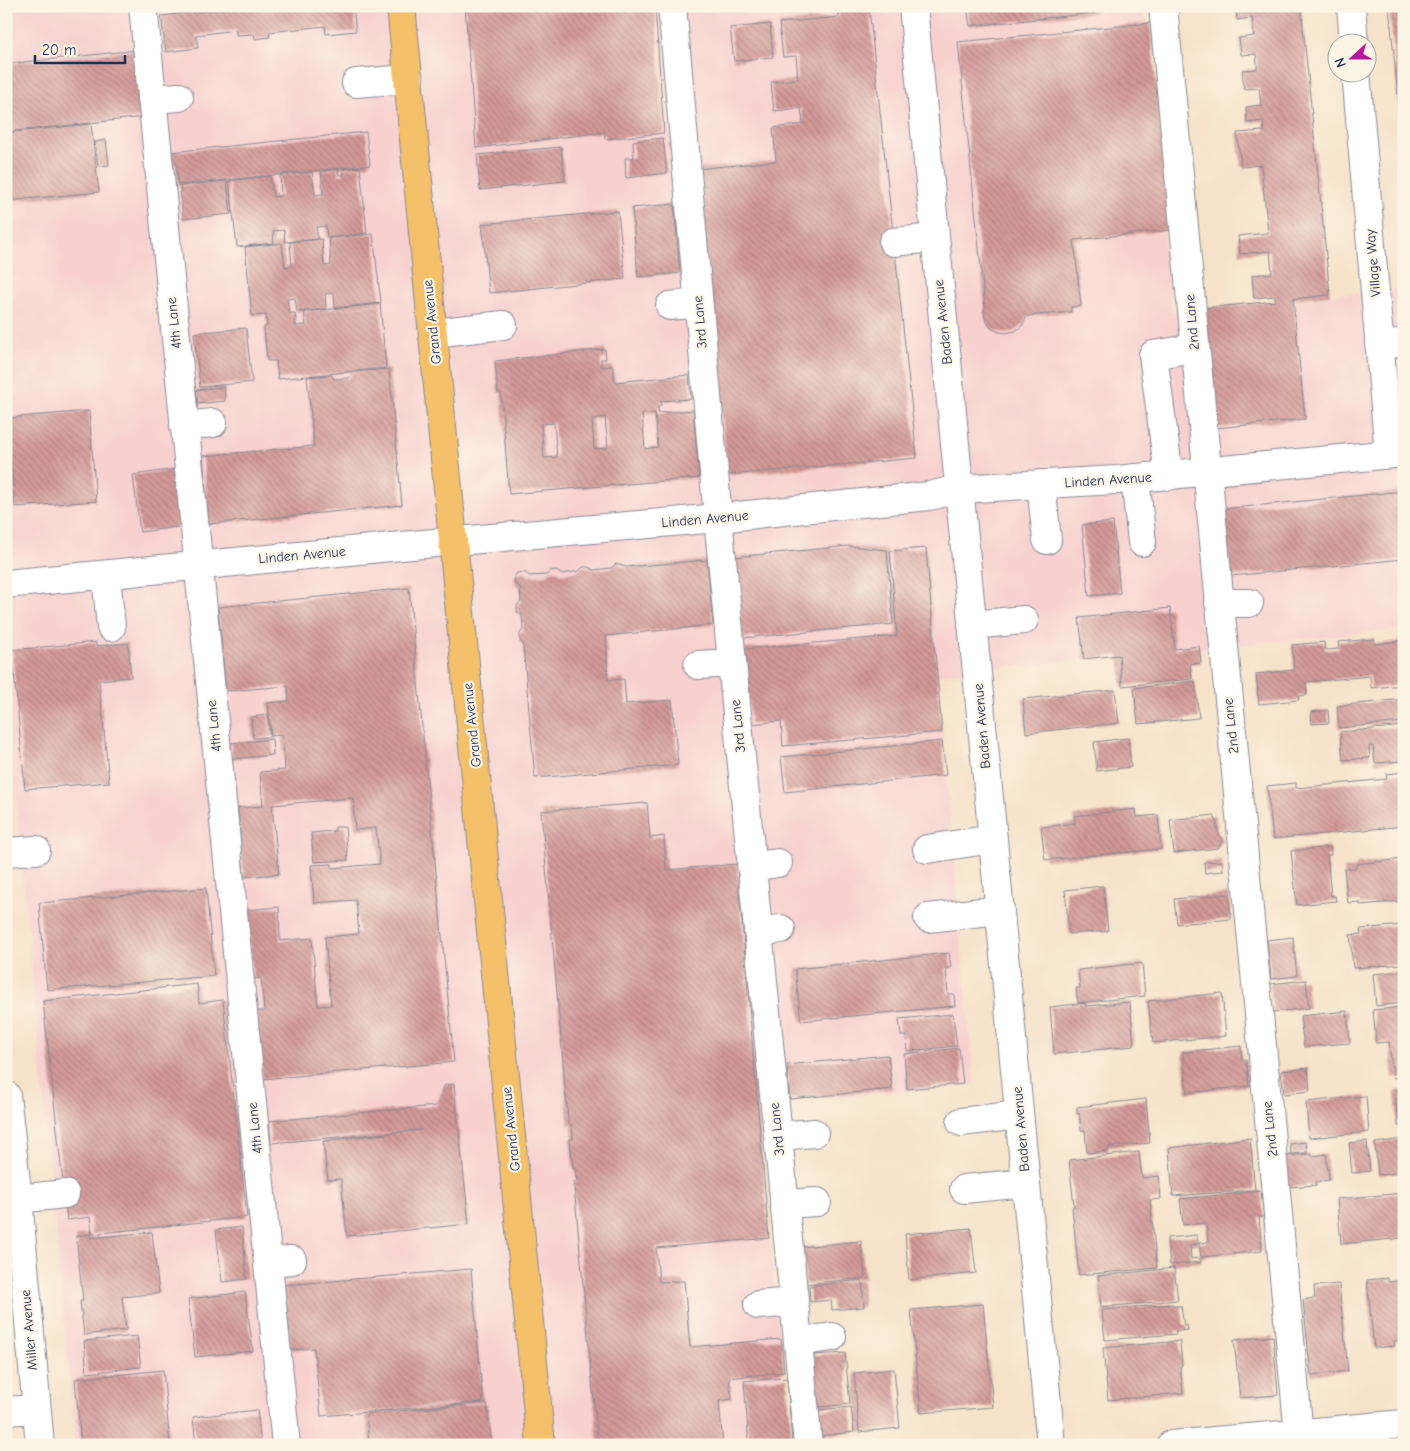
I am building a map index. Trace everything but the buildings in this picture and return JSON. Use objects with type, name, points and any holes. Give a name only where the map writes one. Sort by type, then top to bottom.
[{"type":"main road","name":"Grand Avenue","points":[[401,6],[542,1445]]},
{"type":"street","name":"4th Lane","points":[[143,6],[198,565],[269,1190],[280,1261],[286,1445]]},
{"type":"street","name":"3rd Lane","points":[[672,6],[693,185],[698,303],[751,867],[769,930],[778,1136],[808,1445]]},
{"type":"street","name":"Baden Avenue","points":[[913,6],[1051,1445]]},
{"type":"street","name":"2nd Lane","points":[[1163,6],[1194,348],[1300,1438]]},
{"type":"street","points":[[1351,6],[1353,32]]},
{"type":"street","points":[[356,83],[409,79]]},
{"type":"street","name":"Village Way","points":[[1357,82],[1392,343],[1396,453]]},
{"type":"street","points":[[152,99],[179,97]]},
{"type":"street","points":[[893,242],[935,238]]},
{"type":"street","points":[[670,306],[698,303]]},
{"type":"street","points":[[433,332],[503,325]]},
{"type":"street","points":[[1169,476],[1153,355],[1194,348]]},
{"type":"street","points":[[184,426],[213,422]]},
{"type":"street","name":"Linden Avenue","points":[[6,584],[718,518],[929,496],[959,489],[1169,476],[1396,453]]},
{"type":"street","points":[[1135,478],[1142,542]]},
{"type":"street","points":[[1041,484],[1047,540]]},
{"type":"street","points":[[106,575],[111,627]]},
{"type":"street","points":[[1219,603],[1250,603]]},
{"type":"street","points":[[972,625],[1024,620]]},
{"type":"street","points":[[698,665],[732,663]]},
{"type":"street","points":[[927,849],[993,839]]},
{"type":"street","points":[[6,852],[36,850]]},
{"type":"street","points":[[751,867],[778,863]]},
{"type":"street","points":[[928,918],[1000,910]]},
{"type":"street","name":"Miller Avenue","points":[[6,1095],[18,1198],[40,1445]]},
{"type":"street","points":[[961,1122],[1019,1115]]},
{"type":"street","points":[[778,1136],[814,1133]]},
{"type":"street","points":[[964,1189],[1026,1183]]},
{"type":"street","points":[[18,1198],[65,1194]]},
{"type":"street","points":[[784,1204],[817,1202]]},
{"type":"street","points":[[758,1305],[794,1302]]},
{"type":"street","points":[[798,1342],[832,1337]]},
{"type":"street","points":[[6,1412],[36,1409]]},
{"type":"street","points":[[1171,1445],[1300,1438],[1404,1424]]},
{"type":"shaded area","points":[[6,6],[1143,6],[1171,312],[1395,289],[1396,297],[1404,296],[1404,629],[1017,666],[937,676],[974,1084],[758,1105],[789,1445],[76,1445],[6,696]]}]
